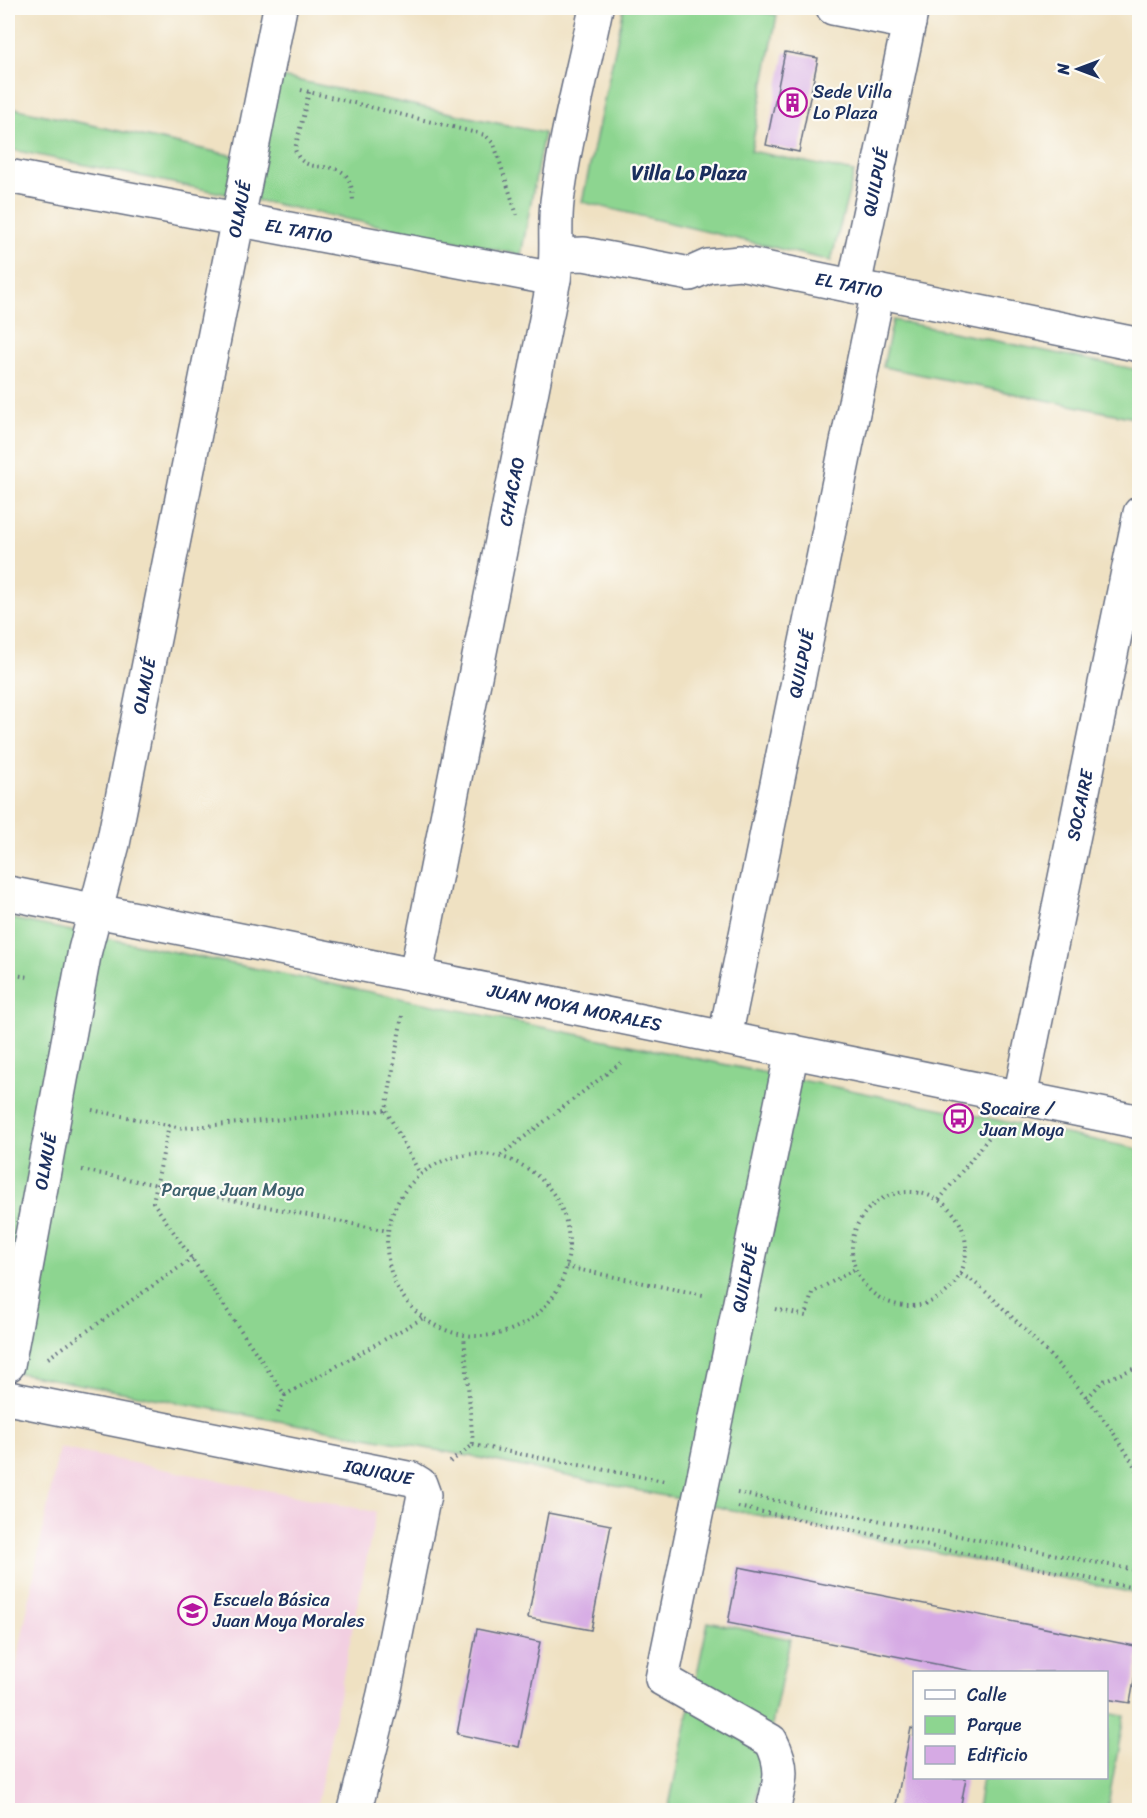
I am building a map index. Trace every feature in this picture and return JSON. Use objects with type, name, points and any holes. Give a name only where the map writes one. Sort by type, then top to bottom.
[{"type":"street","name":"OLMUÉ","points":[[8,1365],[81,968],[113,844],[280,8]]},
{"type":"street","name":"CHACAO","points":[[416,974],[556,267],[557,200],[596,8]]},
{"type":"street","points":[[834,8],[910,15]]},
{"type":"street","name":"QUILPUÉ","points":[[725,1037],[866,288],[910,15]]},
{"type":"street","name":"EL TATIO","points":[[8,176],[353,241],[556,267],[584,254],[690,274],[708,266],[740,263],[1140,345]]},
{"type":"street","name":"SOCAIRE","points":[[1020,1097],[1140,513]]},
{"type":"street","name":"JUAN MOYA MORALES","points":[[8,893],[1140,1122]]},
{"type":"street","name":"QUILPUÉ","points":[[773,1810],[781,1774],[779,1757],[771,1741],[662,1679],[792,1051]]},
{"type":"street","name":"IQUIQUE","points":[[8,1398],[412,1479],[420,1484],[423,1495],[384,1694],[355,1810]]},
{"type":"path","points":[[265,82],[484,135],[494,144],[518,220]]},
{"type":"path","points":[[309,92],[295,148],[297,156],[303,162],[343,171],[349,177],[352,184],[353,241]]},
{"type":"path","points":[[8,974],[29,977]]},
{"type":"path","points":[[402,1016],[386,1110],[420,1174]]},
{"type":"path","points":[[501,1155],[623,1061]]},
{"type":"path","points":[[91,1110],[182,1128],[386,1110]]},
{"type":"path","points":[[169,1125],[153,1202],[285,1395],[423,1318]]},
{"type":"path","points":[[939,1200],[990,1136]]},
{"type":"path","points":[[472,1153],[501,1155],[521,1163],[542,1178],[558,1199],[567,1223],[570,1248],[566,1267],[554,1297],[536,1316],[514,1329],[489,1336],[464,1336],[439,1328],[417,1314],[398,1289],[387,1259],[388,1231],[394,1205],[408,1185],[420,1174],[447,1158],[472,1153]]},
{"type":"path","points":[[80,1169],[388,1231]]},
{"type":"path","points":[[907,1192],[923,1194],[939,1200],[952,1212],[963,1233],[966,1258],[961,1274],[950,1289],[934,1301],[916,1307],[897,1306],[879,1299],[865,1286],[855,1269],[852,1250],[854,1232],[862,1216],[874,1203],[890,1195],[907,1192]]},
{"type":"path","points":[[40,1364],[193,1258]]},
{"type":"path","points":[[566,1267],[806,1316],[812,1293],[855,1269]]},
{"type":"path","points":[[961,1274],[974,1281],[1034,1338],[1120,1439],[1140,1476]]},
{"type":"path","points":[[464,1336],[473,1445]]},
{"type":"path","points":[[1087,1398],[1103,1381],[1140,1366]]},
{"type":"path","points":[[420,1484],[473,1445],[701,1497],[1140,1571]]},
{"type":"path","points":[[738,1507],[1140,1589]]},
{"type":"shaded area","name":"Escuela Básica Juan Moya Morales","points":[[59,1448],[376,1512],[316,1810],[8,1810],[8,1708]]},
{"type":"green space","points":[[624,8],[739,8],[777,15],[751,151],[854,172],[831,261],[582,202]]},
{"type":"green space","points":[[277,76],[544,133],[521,255],[8,149],[8,107],[258,161]]},
{"type":"green space","points":[[893,320],[1139,370],[1139,419],[883,367]]},
{"type":"green space","name":"Parque Juan Moya","points":[[8,918],[1139,1149],[1139,1594],[490,1460],[8,1371]]},
{"type":"green space","points":[[708,1622],[790,1639],[754,1810],[668,1810]]},
{"type":"green space","points":[[1108,1713],[1124,1716],[1107,1810],[977,1810],[982,1779],[1108,1779]]},
{"type":"building","name":"Sede Villa Lo Plaza","points":[[785,52],[818,58],[799,152],[766,145]]},
{"type":"building","points":[[548,1513],[611,1525],[591,1630],[528,1618]]},
{"type":"building","points":[[739,1567],[1140,1647],[1130,1703],[1108,1699],[1108,1671],[971,1671],[728,1623]]},
{"type":"building","points":[[477,1629],[540,1642],[519,1747],[457,1734]]},
{"type":"building","points":[[911,1728],[913,1729],[913,1779],[966,1779],[960,1810],[895,1810]]},
{"type":"place","name":"Sede Villa Lo Plaza","points":[[792,102]]},
{"type":"place","name":"Socaire / Juan Moya","points":[[959,1119]]},
{"type":"place","name":"Escuela Básica Juan Moya Morales","points":[[192,1610]]},
{"type":"district","name":"Villa Lo Plaza","points":[[689,173]]}]
